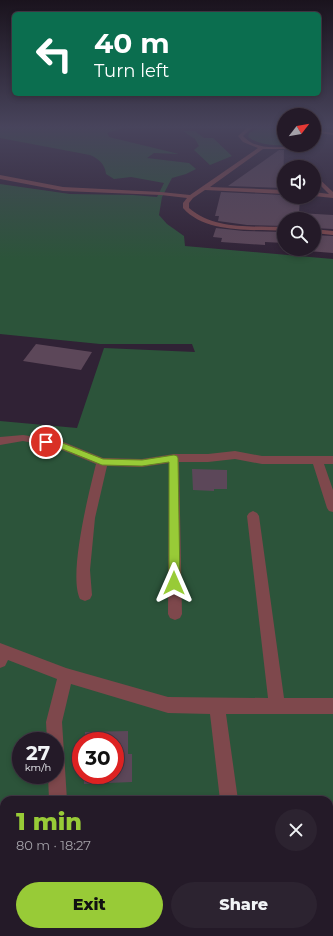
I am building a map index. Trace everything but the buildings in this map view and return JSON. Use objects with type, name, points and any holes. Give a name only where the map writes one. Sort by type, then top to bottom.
[{"type":"street","points":[[227,172],[186,202],[186,208],[190,214],[213,223],[277,228]]},
{"type":"street","points":[[0,177],[36,185],[71,190],[156,192],[191,197]]},
{"type":"street","points":[[321,183],[333,195]]},
{"type":"street","points":[[204,188],[277,192]]},
{"type":"street","points":[[321,194],[333,195]]},
{"type":"street","points":[[321,232],[333,233]]},
{"type":"street","points":[[0,441],[23,438],[57,444],[102,462],[142,463],[174,458],[208,458],[236,455],[262,460],[333,460]]},
{"type":"street","points":[[174,458],[175,614]]},
{"type":"street","points":[[318,461],[333,508]]},
{"type":"street","points":[[85,595],[84,570],[89,518],[102,462]]},
{"type":"street","points":[[253,516],[277,706]]},
{"type":"street","points":[[1,654],[168,705],[333,706]]},
{"type":"street","points":[[55,732],[54,722],[66,675]]},
{"type":"street","points":[[217,706],[228,796]]},
{"type":"street","points":[[57,784],[58,796]]},
{"type":"green space","points":[[105,172],[191,172],[172,178],[162,197],[159,215],[167,224],[184,236],[185,246],[277,254],[277,256],[333,259],[333,796],[0,796],[0,421],[77,428],[104,348],[195,352],[192,344],[100,344],[0,334],[0,184],[70,194],[157,197],[164,183],[131,177],[114,179],[106,174]]},
{"type":"route","points":[[46,442],[57,444],[102,462],[142,463],[174,458],[174,583]]}]
